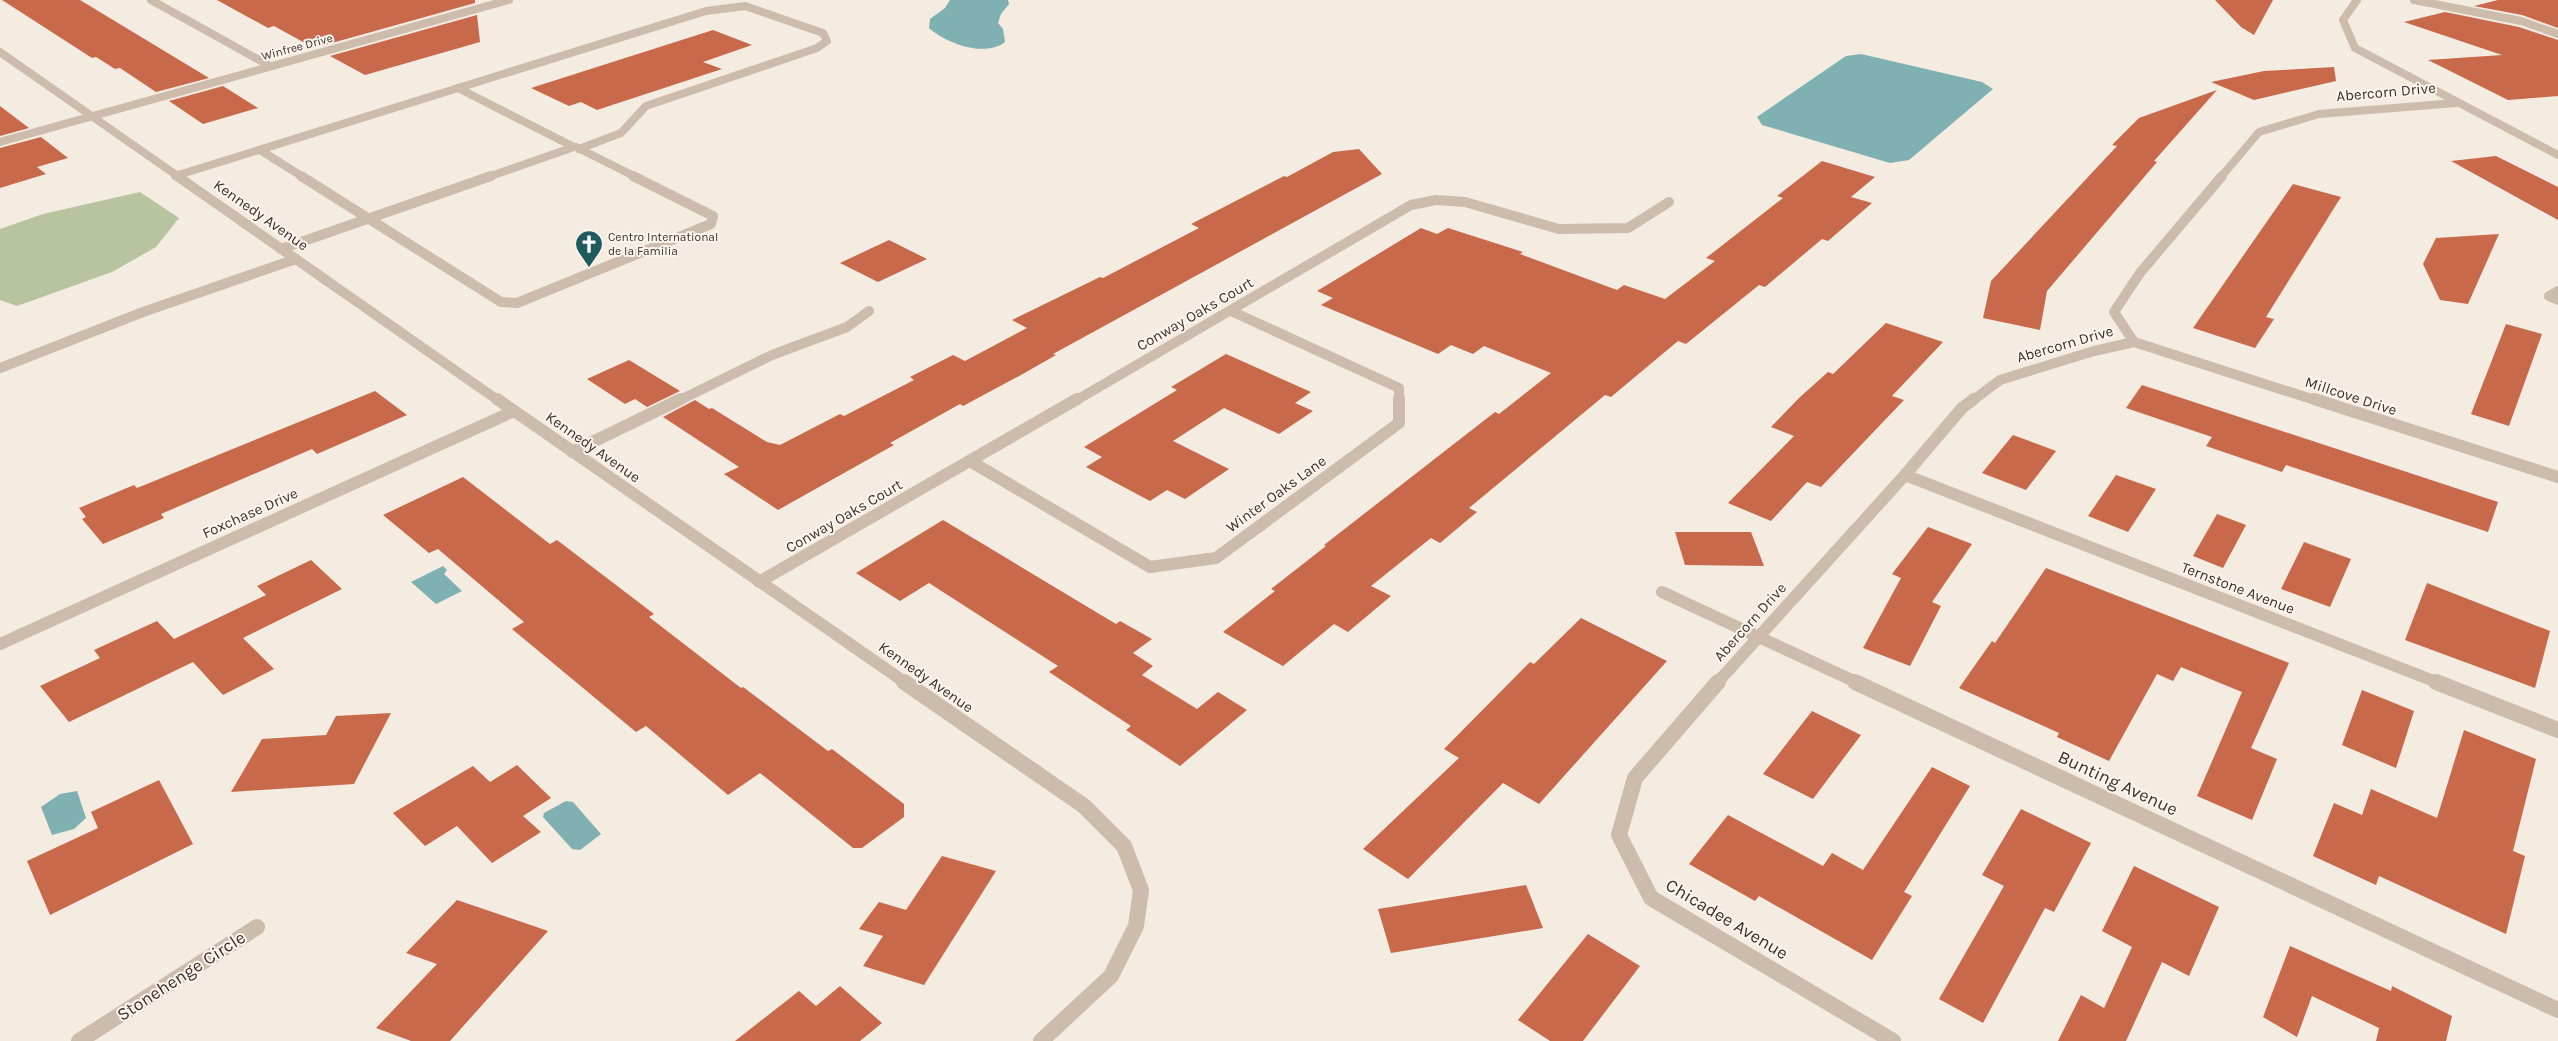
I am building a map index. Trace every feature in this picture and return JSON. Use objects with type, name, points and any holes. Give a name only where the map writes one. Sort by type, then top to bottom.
[{"type":"street","points":[[151,0],[270,66]]},
{"type":"street","name":"Winfree Drive","points":[[0,142],[509,0]]},
{"type":"street","name":"Abercorn Drive","points":[[2357,0],[2343,20],[2355,48],[2456,102]]},
{"type":"street","points":[[2414,0],[2521,21],[2558,34]]},
{"type":"street","points":[[176,176],[706,11],[745,6],[823,34],[827,40],[816,48],[646,106],[638,110],[625,130],[616,136],[281,249]]},
{"type":"street","name":"Kennedy Avenue","points":[[0,52],[572,452],[1084,806],[1124,846],[1141,890],[1136,926],[1111,976],[1041,1041]]},
{"type":"street","points":[[260,150],[501,302],[517,303],[712,224],[713,216],[458,88]]},
{"type":"street","points":[[2456,102],[2558,155]]},
{"type":"street","name":"Abercorn Drive","points":[[1636,778],[1757,637],[1906,475],[1962,408],[2000,380],[2094,351],[2134,342],[2114,312],[2140,273],[2259,132],[2319,114],[2456,102]]},
{"type":"street","name":"Conway Oaks Court","points":[[759,582],[1231,311],[1410,205],[1436,200],[1465,202],[1559,229],[1628,228],[1669,202]]},
{"type":"street","points":[[0,368],[143,312],[296,259]]},
{"type":"street","points":[[2558,291],[2549,296],[2558,300]]},
{"type":"street","points":[[572,452],[772,355],[847,327],[869,311]]},
{"type":"street","name":"Winter Oaks Lane","points":[[970,461],[1150,568],[1216,558],[1399,423],[1399,388],[1231,311]]},
{"type":"street","name":"Millcove Drive","points":[[2134,342],[2558,477]]},
{"type":"street","name":"Foxchase Drive","points":[[0,644],[514,411]]},
{"type":"street","name":"Ternstone Avenue","points":[[1906,475],[2558,730]]},
{"type":"street","name":"Bunting Avenue","points":[[1662,592],[2558,1010]]},
{"type":"street","name":"Chicadee Avenue","points":[[1636,778],[1619,835],[1651,898],[1893,1041]]},
{"type":"street","name":"Stonehenge Circle","points":[[79,1041],[257,927]]},
{"type":"green space","points":[[140,192],[179,218],[156,247],[112,272],[17,306],[0,300],[0,229],[43,214]]},
{"type":"water","points":[[950,0],[1008,0],[1009,4],[1001,14],[998,23],[1003,29],[1005,42],[996,47],[976,49],[955,43],[936,34],[929,28],[930,19],[945,8]]},
{"type":"water","points":[[1861,54],[1982,82],[1993,89],[1909,160],[1890,163],[1762,125],[1757,117],[1846,56]]},
{"type":"water","points":[[443,566],[447,570],[444,574],[462,591],[436,604],[411,582]]},
{"type":"water","points":[[77,791],[86,818],[74,829],[52,835],[41,807],[60,794]]},
{"type":"water","points":[[566,801],[573,802],[601,834],[580,850],[572,849],[543,817],[544,813]]},
{"type":"building","points":[[2,0],[80,0],[209,78],[156,92],[120,68],[115,69],[96,57],[92,58]]},
{"type":"building","points":[[217,0],[475,0],[475,3],[314,48],[274,26],[268,28]]},
{"type":"building","points":[[2215,0],[2273,0],[2254,35],[2241,27]]},
{"type":"building","points":[[2498,0],[2558,0],[2558,28],[2522,15],[2474,6]]},
{"type":"building","points":[[2445,12],[2519,27],[2558,40],[2558,96],[2508,100],[2428,60],[2502,55],[2404,22]]},
{"type":"building","points":[[477,15],[480,42],[365,75],[330,56]]},
{"type":"building","points":[[713,30],[752,45],[703,62],[722,69],[597,110],[581,102],[569,106],[531,88]]},
{"type":"building","points":[[2334,67],[2336,81],[2254,100],[2211,82],[2264,71]]},
{"type":"building","points":[[223,86],[258,108],[203,124],[169,101]]},
{"type":"building","points":[[2217,90],[2154,161],[2157,162],[2047,291],[2040,330],[1983,318],[1991,281],[2117,146],[2112,145],[2139,118]]},
{"type":"building","points":[[0,106],[29,128],[0,136]]},
{"type":"building","points":[[41,137],[68,158],[37,167],[46,174],[0,188],[0,148]]},
{"type":"building","points":[[1359,149],[1382,174],[1053,354],[1056,355],[1021,375],[963,406],[960,404],[890,443],[894,445],[778,510],[724,474],[739,467],[663,417],[695,400],[709,409],[712,408],[767,442],[780,445],[840,414],[844,416],[914,380],[910,377],[953,355],[965,361],[1027,328],[1012,320],[1100,277],[1103,278],[1199,228],[1191,224],[1284,176],[1287,177],[1333,152]]},
{"type":"building","points":[[2496,156],[2558,187],[2558,220],[2451,161]]},
{"type":"building","points":[[1822,161],[1875,177],[1851,197],[1872,203],[1828,241],[1822,239],[1765,287],[1759,285],[1686,344],[1678,341],[1611,397],[1605,395],[1469,508],[1477,512],[1440,543],[1431,538],[1371,586],[1391,596],[1348,632],[1334,624],[1283,666],[1223,632],[1275,591],[1271,589],[1326,546],[1324,545],[1495,412],[1499,414],[1551,373],[1484,346],[1473,354],[1451,345],[1438,354],[1321,305],[1333,298],[1317,291],[1421,228],[1437,234],[1448,228],[1523,252],[1520,254],[1617,290],[1624,285],[1665,299],[1715,261],[1706,258],[1783,198],[1777,196]]},
{"type":"building","points":[[2293,184],[2341,197],[2266,317],[2274,319],[2255,348],[2193,328]]},
{"type":"building","points":[[2499,234],[2468,304],[2440,300],[2423,264],[2436,238]]},
{"type":"building","points":[[889,240],[927,259],[878,282],[840,263]]},
{"type":"building","points":[[1886,323],[1943,342],[1892,396],[1904,400],[1821,487],[1807,482],[1771,521],[1728,503],[1794,436],[1771,427],[1799,398],[1828,372],[1833,374]]},
{"type":"building","points":[[2506,324],[2542,334],[2509,426],[2471,414]]},
{"type":"building","points":[[1226,354],[1311,392],[1295,403],[1313,411],[1279,434],[1224,408],[1173,441],[1229,469],[1185,499],[1167,490],[1150,501],[1086,467],[1102,457],[1084,447],[1177,390],[1171,387]]},
{"type":"building","points":[[629,360],[680,391],[647,407],[635,399],[625,404],[587,379]]},
{"type":"building","points":[[2142,385],[2498,502],[2488,532],[2286,465],[2282,472],[2206,446],[2212,437],[2126,408]]},
{"type":"building","points":[[375,391],[407,415],[317,454],[312,449],[161,514],[164,518],[103,544],[82,519],[86,517],[79,508],[134,485],[137,488]]},
{"type":"building","points":[[2013,435],[2056,451],[2026,490],[1982,473]]},
{"type":"building","points":[[2116,475],[2156,489],[2128,532],[2088,516]]},
{"type":"building","points":[[463,477],[550,544],[557,540],[654,614],[649,617],[741,688],[743,687],[828,751],[832,749],[904,804],[904,817],[862,848],[853,848],[760,773],[728,795],[646,726],[636,732],[512,629],[524,622],[438,549],[429,553],[383,515]]},
{"type":"building","points":[[2217,514],[2246,525],[2223,568],[2193,556]]},
{"type":"building","points":[[943,520],[1116,624],[1120,621],[1152,639],[1133,653],[1153,666],[1142,675],[1197,709],[1218,692],[1247,710],[1180,766],[1126,730],[1131,726],[1049,672],[1058,666],[929,583],[900,601],[856,573]]},
{"type":"building","points":[[1928,527],[1972,544],[1932,602],[1941,606],[1910,666],[1863,648],[1901,578],[1892,574]]},
{"type":"building","points":[[1675,532],[1751,532],[1764,566],[1685,565]]},
{"type":"building","points":[[2304,542],[2351,559],[2330,607],[2281,589]]},
{"type":"building","points":[[311,560],[342,589],[243,638],[274,669],[223,695],[193,662],[69,722],[40,686],[100,658],[94,650],[157,621],[174,639],[266,595],[257,586]]},
{"type":"building","points":[[2046,568],[2289,663],[2251,748],[2277,759],[2252,820],[2197,796],[2242,692],[2181,667],[2173,681],[2157,674],[2109,761],[2057,737],[2059,733],[1959,688],[1992,641],[1995,643]]},
{"type":"building","points":[[2427,583],[2550,631],[2535,688],[2405,640]]},
{"type":"building","points":[[1581,618],[1667,661],[1539,804],[1503,783],[1408,879],[1363,849],[1459,758],[1444,749],[1530,662],[1534,664]]},
{"type":"building","points":[[2362,690],[2414,711],[2396,768],[2342,745]]},
{"type":"building","points":[[1812,711],[1861,735],[1813,799],[1763,774]]},
{"type":"building","points":[[391,713],[354,784],[231,792],[262,739],[326,735],[336,716]]},
{"type":"building","points":[[2464,730],[2536,759],[2513,851],[2525,856],[2506,934],[2379,876],[2376,885],[2313,856],[2334,803],[2362,815],[2371,789],[2437,818]]},
{"type":"building","points":[[517,765],[551,798],[523,816],[541,832],[492,863],[457,826],[425,846],[393,813],[473,766],[490,782]]},
{"type":"building","points":[[1932,767],[1970,786],[1904,892],[1912,896],[1872,960],[1759,896],[1755,901],[1689,864],[1728,815],[1823,866],[1832,853],[1863,870]]},
{"type":"building","points":[[159,780],[193,844],[50,915],[27,861],[98,828],[91,812]]},
{"type":"building","points":[[2021,809],[2091,843],[2054,912],[2045,908],[1983,1023],[1939,999],[2004,886],[1982,875]]},
{"type":"building","points":[[942,856],[996,871],[924,985],[863,966],[883,936],[859,929],[879,902],[906,910]]},
{"type":"building","points":[[2134,866],[2219,907],[2189,976],[2162,962],[2126,1041],[2058,1041],[2081,995],[2104,1008],[2132,947],[2102,931]]},
{"type":"building","points":[[1526,885],[1543,928],[1391,953],[1378,909]]},
{"type":"building","points":[[457,900],[548,931],[450,1041],[411,1041],[376,1028],[437,964],[406,953]]},
{"type":"building","points":[[1588,934],[1640,966],[1583,1041],[1550,1041],[1518,1020]]},
{"type":"building","points":[[2290,946],[2391,991],[2392,986],[2452,1016],[2446,1041],[2376,1041],[2379,1028],[2312,996],[2297,1037],[2263,1017]]},
{"type":"building","points":[[840,986],[882,1023],[860,1041],[735,1041],[799,991],[816,1006]]},
{"type":"place","name":"Centro International de la Familia","points":[[589,268]]}]
